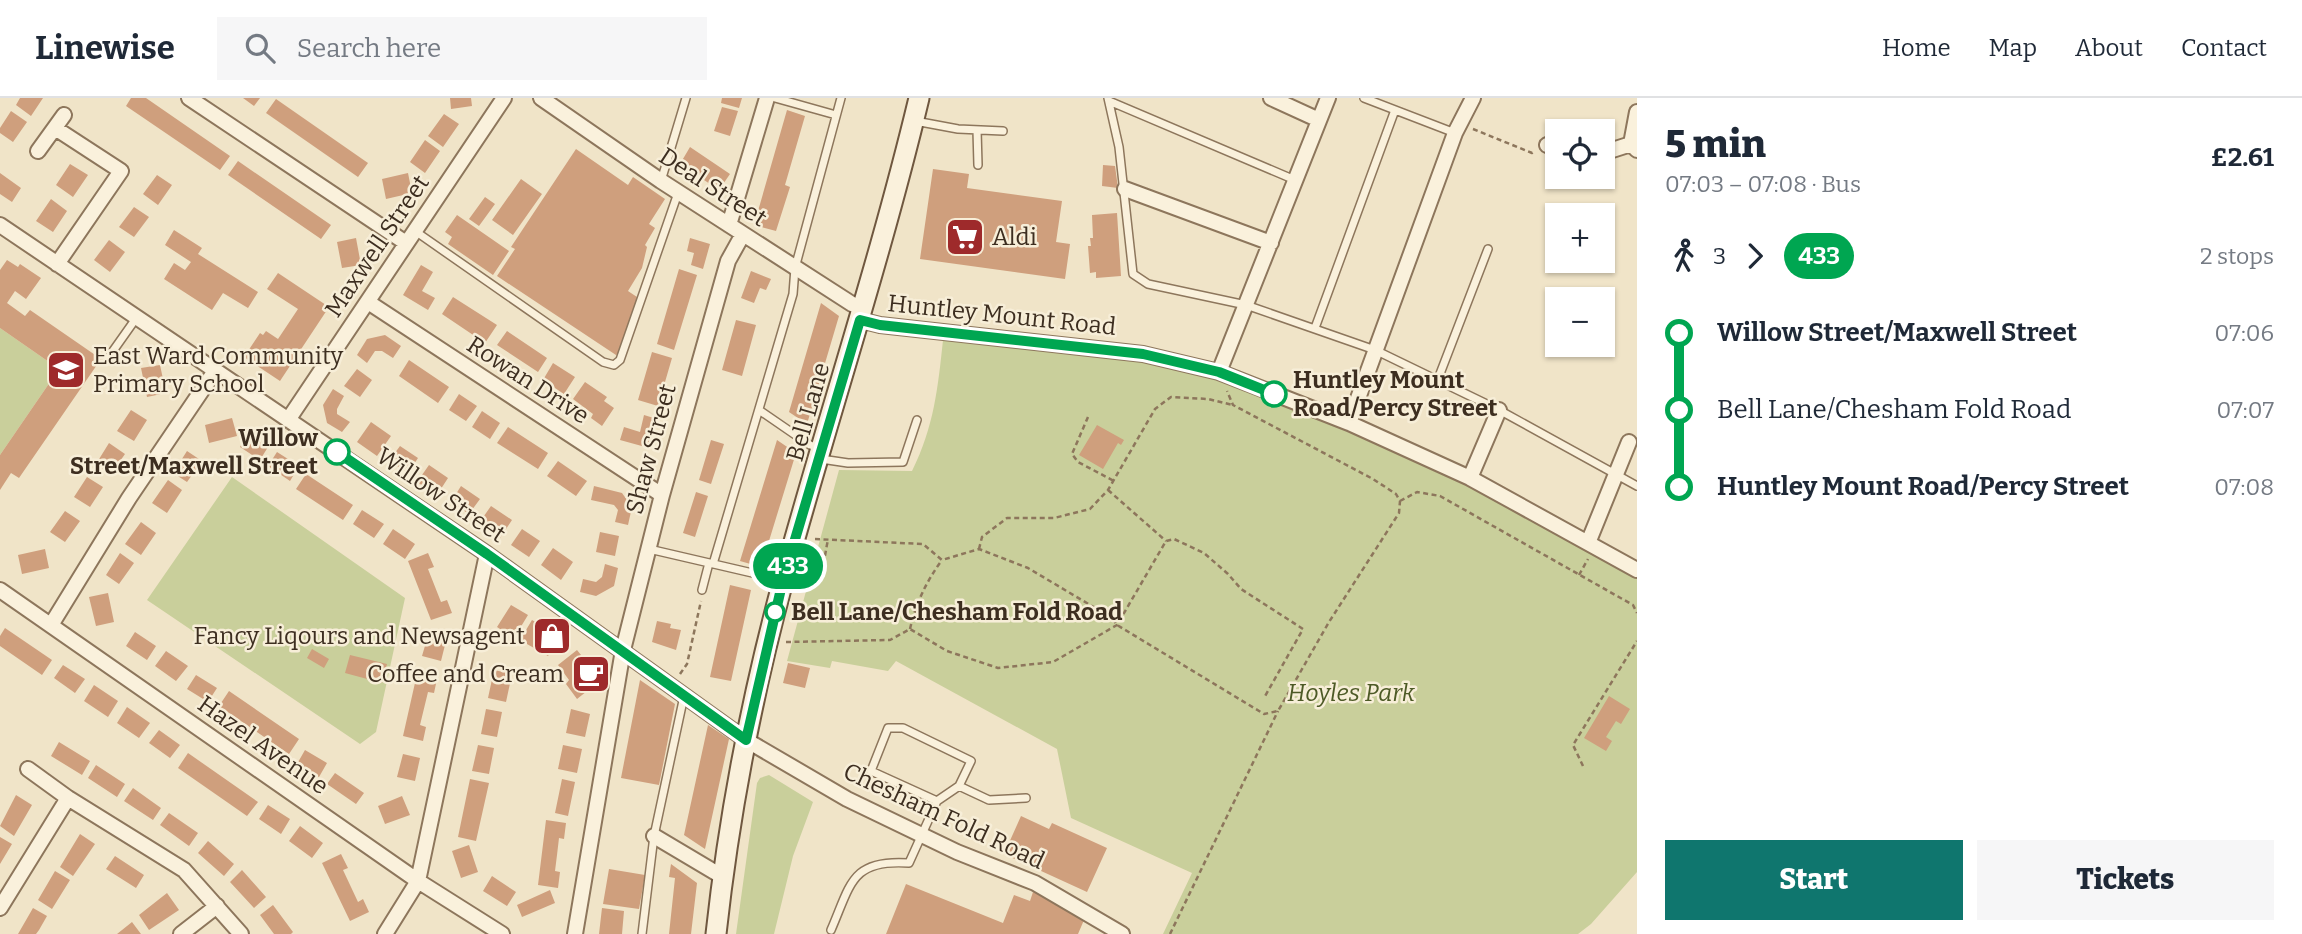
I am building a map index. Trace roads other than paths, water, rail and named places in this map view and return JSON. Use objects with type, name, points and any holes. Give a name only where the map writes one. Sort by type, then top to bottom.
[{"type":"main road","name":"Bell Lane","points":[[716,934],[746,740],[781,590],[862,314],[919,98]]},
{"type":"street","points":[[189,98],[406,243]]},
{"type":"street","name":"Maxwell Street","points":[[288,419],[505,98]]},
{"type":"street","name":"Deal Street","points":[[541,98],[678,193],[852,304],[862,314]]},
{"type":"street","points":[[729,225],[767,98]]},
{"type":"street","points":[[1271,98],[1319,120]]},
{"type":"street","points":[[1222,373],[1328,98]]},
{"type":"street","points":[[1349,423],[1457,129],[1472,98]]},
{"type":"street","points":[[1615,151],[1634,147],[1637,112]]},
{"type":"street","points":[[38,151],[64,115]]},
{"type":"street","points":[[55,128],[121,171],[57,264]]},
{"type":"street","points":[[1125,189],[1270,243]]},
{"type":"street","name":"Willow Street","points":[[0,225],[487,554],[746,740]]},
{"type":"street","name":"Shaw Street","points":[[575,934],[623,650],[662,495],[728,261],[743,234]]},
{"type":"street","name":"Rowan Drive","points":[[368,302],[662,495]]},
{"type":"street","name":"Huntley Mount Road","points":[[862,314],[880,325],[1143,354],[1222,373],[1349,423],[1470,478],[1637,570]]},
{"type":"street","points":[[51,625],[129,498],[215,371]]},
{"type":"street","points":[[1470,478],[1499,410]]},
{"type":"street","points":[[1588,543],[1629,442]]},
{"type":"street","points":[[385,934],[418,881],[487,554]]},
{"type":"street","name":"Hazel Avenue","points":[[0,590],[418,881],[502,934]]},
{"type":"street","name":"Chesham Fold Road","points":[[746,740],[847,799],[957,852],[1035,883],[1122,934]]},
{"type":"street","points":[[29,769],[68,797],[184,870],[241,934]]},
{"type":"street","points":[[0,908],[68,797]]},
{"type":"street","points":[[654,835],[723,877]]},
{"type":"street","points":[[181,934],[217,906]]},
{"type":"lane","points":[[661,181],[686,98]]},
{"type":"lane","points":[[775,98],[836,115]]},
{"type":"lane","points":[[702,590],[793,294],[795,268],[841,98]]},
{"type":"lane","points":[[1364,98],[1457,129]]},
{"type":"lane","points":[[1108,99],[1295,180]]},
{"type":"lane","points":[[1108,99],[1119,147],[1133,274],[1148,284],[1246,305],[1376,350],[1499,410],[1637,486]]},
{"type":"lane","points":[[1315,327],[1395,110]]},
{"type":"lane","points":[[914,120],[958,130],[1003,131]]},
{"type":"lane","points":[[977,130],[978,165]]},
{"type":"lane","points":[[415,231],[603,362],[614,366],[620,359],[678,193]]},
{"type":"lane","points":[[1438,379],[1488,249]]},
{"type":"lane","points":[[108,358],[136,317]]},
{"type":"lane","points":[[759,410],[821,454],[848,463],[902,462],[917,420]]},
{"type":"lane","points":[[648,549],[761,575]]},
{"type":"lane","points":[[642,934],[654,835],[685,695]]},
{"type":"lane","points":[[831,930],[853,878],[886,861],[909,863],[937,801],[959,786],[971,761],[902,728],[888,728],[871,771],[937,801]]},
{"type":"lane","points":[[959,786],[989,800],[1026,798]]},
{"type":"place","name":"Aldi","points":[[965,237]]},
{"type":"place","name":"East Ward Community Primary School","points":[[66,370]]},
{"type":"place","name":"Huntley Mount Road/Percy Street","points":[[1274,394]]},
{"type":"place","name":"Willow Street/Maxwell Street","points":[[337,452]]},
{"type":"place","name":"Bell Lane/Chesham Fold Road","points":[[775,612]]},
{"type":"place","name":"Fancy Liqours and Newsagent","points":[[552,636]]},
{"type":"place","name":"Coffee and Cream","points":[[591,674]]},
{"type":"park label","name":"Hoyles Park","points":[[1351,693]]}]
